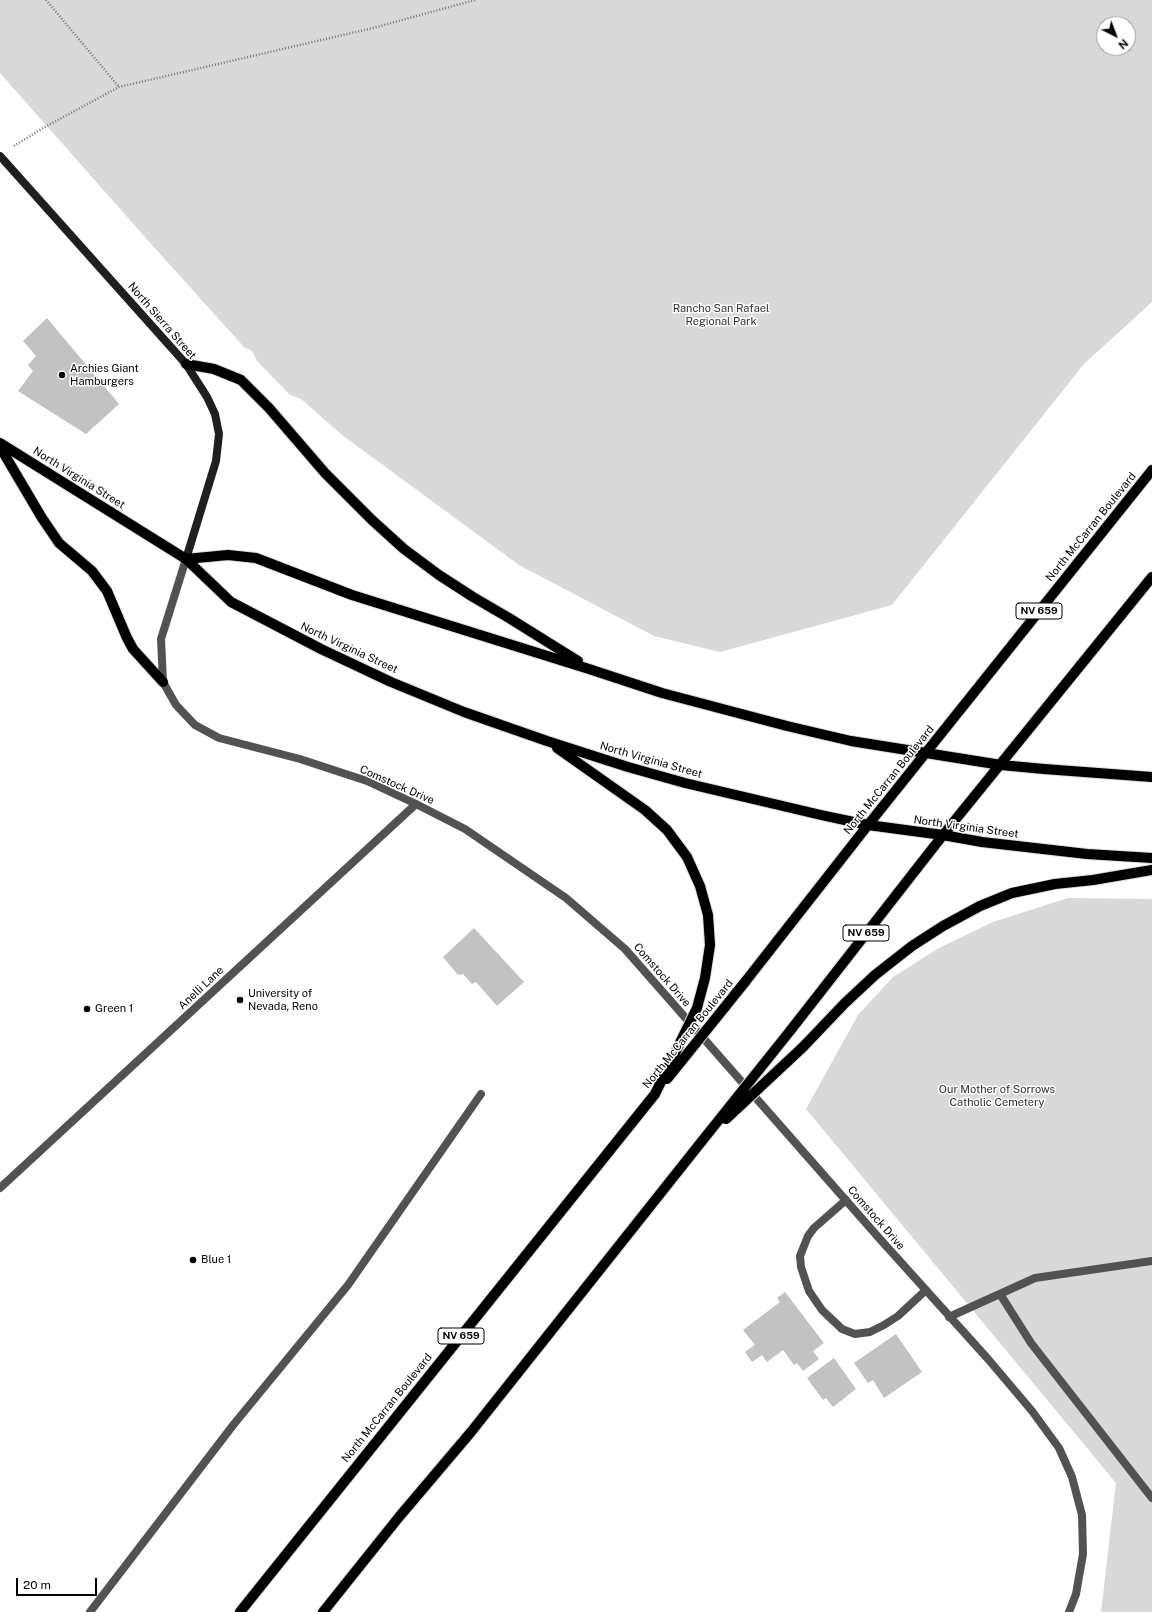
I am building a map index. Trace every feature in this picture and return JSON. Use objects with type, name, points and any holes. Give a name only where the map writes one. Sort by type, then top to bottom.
[{"type":"main road","name":"North Sierra Street","points":[[0,156],[186,364],[207,397],[215,414],[219,434],[216,461],[186,559]]},
{"type":"main road","points":[[186,364],[214,368],[241,380],[269,408],[325,473],[404,549],[468,594],[509,618],[589,669]]},
{"type":"main road","name":"North Virginia Street","points":[[0,443],[186,559],[231,602],[261,619],[391,682],[464,712],[547,741],[628,767],[685,783],[868,825],[1005,845],[1087,854],[1152,858]]},
{"type":"main road","points":[[0,447],[42,518],[59,543],[92,571],[107,591],[133,649],[163,682]]},
{"type":"main road","name":"North McCarran Boulevard","points":[[240,1612],[745,982],[868,825],[1152,470]]},
{"type":"main road","points":[[186,559],[228,555],[256,558],[352,595],[662,693],[787,726],[851,740],[1001,764],[1044,769],[1152,776]]},
{"type":"main road","name":"NV 659","points":[[323,1612],[399,1517],[471,1432],[790,1031],[943,835],[1152,577]]},
{"type":"main road","points":[[547,741],[588,768],[645,810],[668,830],[687,857],[700,886],[708,915],[710,945],[705,978],[697,1008],[655,1094]]},
{"type":"main road","points":[[702,1141],[803,1047],[845,1003],[875,975],[912,946],[944,926],[980,906],[1012,893],[1055,884],[1093,880],[1152,870]]},
{"type":"street","name":"Comstock Drive","points":[[186,559],[161,639],[163,682],[176,705],[195,725],[219,738],[308,761],[367,781],[465,829],[566,898],[625,949],[1032,1411],[1059,1448],[1072,1477],[1082,1515],[1083,1554],[1076,1594],[1069,1612]]},
{"type":"street","name":"Anelli Lane","points":[[0,1188],[416,804]]},
{"type":"street","points":[[90,1612],[225,1436],[348,1285],[481,1094]]},
{"type":"street","points":[[846,1200],[814,1228],[808,1236],[800,1256],[800,1267],[809,1291],[822,1310],[842,1329],[855,1334],[870,1332],[898,1316],[926,1290]]},
{"type":"street","points":[[949,1317],[1035,1278],[1152,1261]]},
{"type":"street","points":[[1000,1294],[1031,1343],[1152,1498]]},
{"type":"path","points":[[46,0],[119,87]]},
{"type":"path","points":[[12,147],[43,128],[119,87],[373,28],[475,0]]},
{"type":"green space","name":"Rancho San Rafael Regional Park","points":[[0,0],[1152,0],[1152,302],[1084,364],[892,605],[720,652],[654,636],[519,565],[342,435],[301,399],[290,395],[257,361],[252,351],[244,347],[0,73]]},
{"type":"green space","name":"Our Mother of Sorrows Catholic Cemetery","points":[[1068,898],[1152,899],[1152,1612],[1101,1612],[1116,1483],[806,1109],[858,1015],[893,977],[939,948],[993,922]]},
{"type":"building","name":"Archies Giant Hamburgers","points":[[47,318],[119,404],[86,434],[18,391],[33,371],[28,365],[36,356],[23,341]]},
{"type":"building","points":[[474,928],[524,982],[497,1006],[476,982],[472,984],[463,974],[458,975],[443,957]]},
{"type":"building","points":[[785,1292],[824,1343],[813,1351],[819,1359],[803,1371],[797,1363],[794,1365],[783,1350],[767,1362],[762,1355],[752,1362],[745,1352],[755,1345],[743,1330],[780,1302],[777,1298]]},
{"type":"building","points":[[896,1334],[922,1372],[884,1398],[873,1380],[868,1383],[854,1363]]},
{"type":"building","points":[[834,1358],[856,1389],[833,1407],[826,1398],[823,1400],[807,1378]]},
{"type":"place","name":"Archies Giant Hamburgers","points":[[62,375]]},
{"type":"place","name":"University of Nevada, Reno","points":[[240,1000]]},
{"type":"place","name":"Green 1","points":[[87,1009]]},
{"type":"place","name":"Blue 1","points":[[193,1260]]}]
